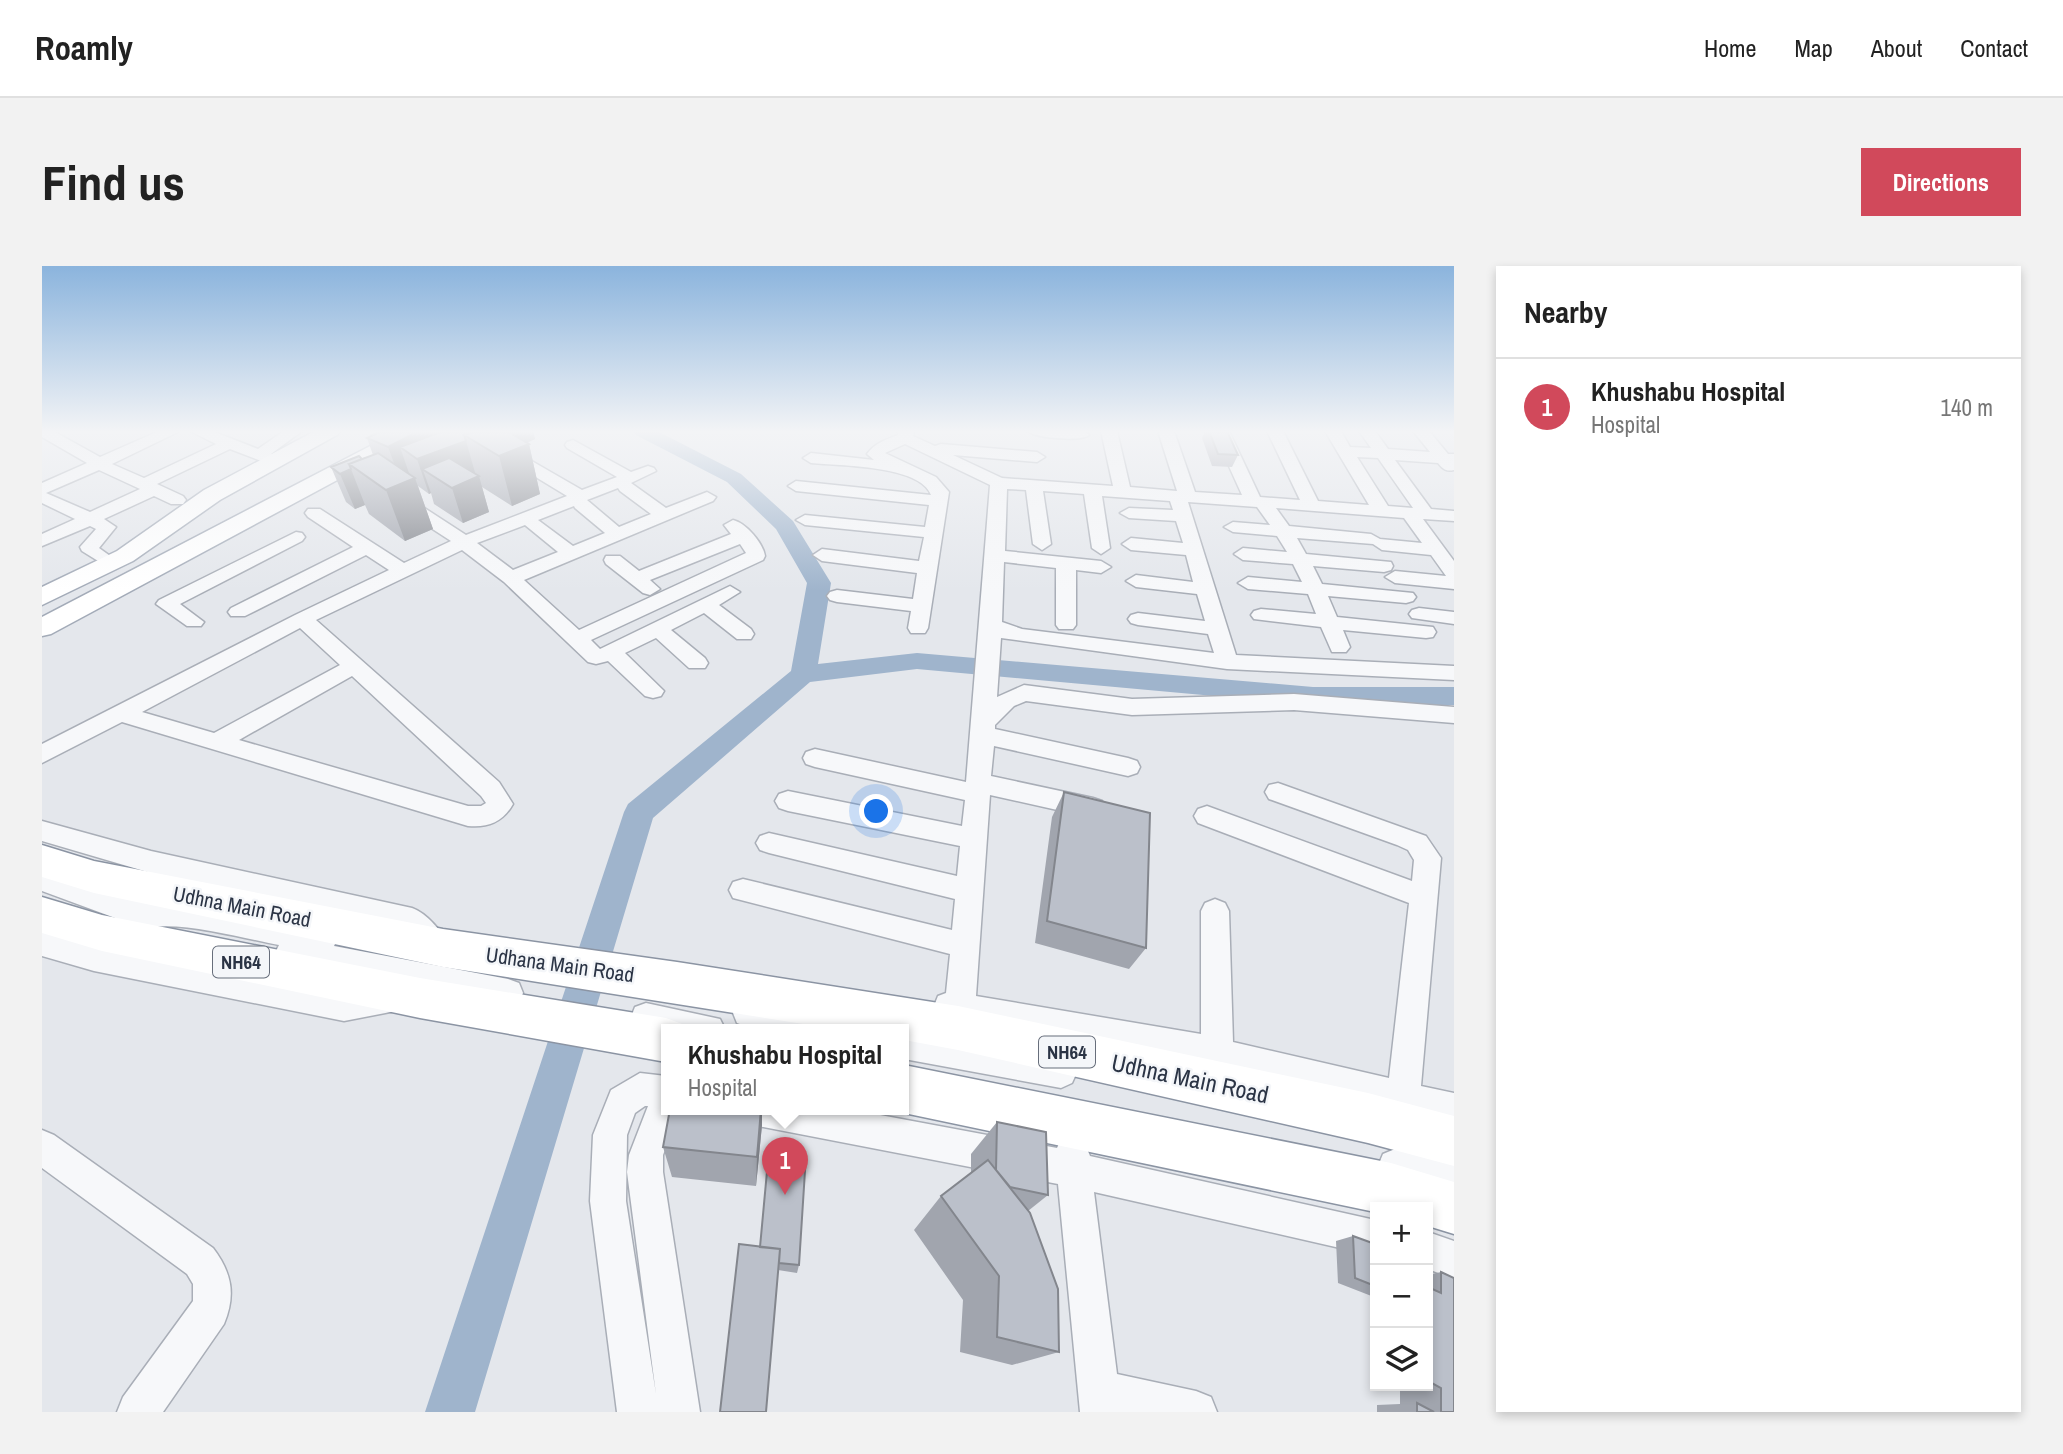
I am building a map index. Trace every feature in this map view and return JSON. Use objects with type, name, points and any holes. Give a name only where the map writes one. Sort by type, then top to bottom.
[{"type":"highway","name":"Udhna Main Road","points":[[42,861],[428,971]]},
{"type":"highway","name":"NH64","points":[[48,936],[102,933],[428,971],[662,1015]]},
{"type":"highway","name":"Udhana Main Road","points":[[428,971],[662,1015]]},
{"type":"highway","name":"Udhna Main Road","points":[[662,1015],[717,1009],[960,1018],[1405,1113],[1454,1141]]},
{"type":"highway","points":[[909,1091],[1072,1147],[1391,1189],[1454,1208]]},
{"type":"main road","points":[[42,597],[111,563],[228,484]]},
{"type":"main road","points":[[42,628],[347,484]]},
{"type":"street","points":[[45,499],[68,484]]},
{"type":"street","points":[[45,499],[85,484]]},
{"type":"street","points":[[42,523],[144,484]]},
{"type":"street","points":[[42,541],[92,518],[144,484]]},
{"type":"street","points":[[146,484],[177,500]]},
{"type":"street","points":[[386,484],[402,501],[464,542],[511,578],[596,657],[730,592]]},
{"type":"street","points":[[557,484],[581,500],[617,534]]},
{"type":"street","points":[[42,754],[307,616],[464,542],[619,484]]},
{"type":"street","points":[[640,484],[663,515]]},
{"type":"street","points":[[918,628],[940,492],[936,484]]},
{"type":"street","points":[[999,484],[991,628],[960,1018],[1217,1054],[1405,1113],[1454,1110]]},
{"type":"street","points":[[1028,484],[1454,516]]},
{"type":"street","points":[[1121,484],[1123,492]]},
{"type":"street","points":[[1180,484],[1184,516],[1227,662]]},
{"type":"street","points":[[1249,484],[1257,501],[1285,531],[1330,622],[1339,647]]},
{"type":"street","points":[[1301,484],[1312,506]]},
{"type":"street","points":[[1366,484],[1382,511]]},
{"type":"street","points":[[1401,484],[1437,550],[1454,574]]},
{"type":"street","points":[[1034,485],[1042,544]]},
{"type":"street","points":[[796,486],[938,501]]},
{"type":"street","points":[[994,555],[1066,563],[1101,557],[1092,489]]},
{"type":"street","points":[[511,578],[707,497]]},
{"type":"street","points":[[45,499],[107,527],[89,547],[111,563]]},
{"type":"street","points":[[314,513],[403,571]]},
{"type":"street","points":[[1129,513],[1184,516]]},
{"type":"street","points":[[805,520],[933,533]]},
{"type":"street","points":[[534,523],[570,553]]},
{"type":"street","points":[[1233,527],[1376,541],[1437,550]]},
{"type":"street","points":[[576,639],[756,556],[755,549],[738,530],[637,578]]},
{"type":"street","points":[[194,622],[166,604],[296,537]]},
{"type":"street","points":[[1131,544],[1194,550]]},
{"type":"street","points":[[238,612],[367,547]]},
{"type":"street","points":[[273,548],[317,572]]},
{"type":"street","points":[[1243,554],[1299,559],[1454,583]]},
{"type":"street","points":[[822,555],[928,568]]},
{"type":"street","points":[[613,560],[663,599]]},
{"type":"street","points":[[1066,563],[1066,625]]},
{"type":"street","points":[[220,575],[260,600]]},
{"type":"street","points":[[1136,581],[1205,589]]},
{"type":"street","points":[[1248,583],[1406,597]]},
{"type":"street","points":[[121,714],[468,816],[487,816],[495,811],[500,803],[490,789],[354,666],[282,590]]},
{"type":"street","points":[[837,596],[922,606]]},
{"type":"street","points":[[705,604],[744,634]]},
{"type":"street","points":[[1261,615],[1330,622],[1423,623],[1454,618]]},
{"type":"street","points":[[1138,619],[1217,629]]},
{"type":"street","points":[[991,628],[1022,636],[1227,662],[1454,673]]},
{"type":"street","points":[[658,629],[697,663]]},
{"type":"street","points":[[611,652],[653,691]]},
{"type":"street","points":[[217,742],[354,666]]},
{"type":"street","points":[[983,729],[1006,701],[1024,693],[1132,707],[1294,702],[1454,715]]},
{"type":"street","points":[[983,729],[1128,768]]},
{"type":"street","points":[[815,758],[1119,814]]},
{"type":"street","points":[[1278,792],[1417,843],[1428,858],[1405,1113]]},
{"type":"street","points":[[788,801],[975,839]]},
{"type":"street","points":[[1207,816],[1424,897]]},
{"type":"street","points":[[42,831],[151,862],[412,919],[428,971],[171,928],[42,880]]},
{"type":"street","points":[[769,844],[971,891]]},
{"type":"street","points":[[743,890],[967,946]]},
{"type":"street","points":[[1215,912],[1217,1054]]},
{"type":"street","points":[[662,1015],[764,1024]]},
{"type":"street","points":[[909,1045],[1098,1078],[1351,1134],[1454,1163]]},
{"type":"street","points":[[909,1067],[1364,1158],[1454,1181]]},
{"type":"street","points":[[639,1412],[608,1200],[610,1135],[623,1102],[640,1089],[661,1091]]},
{"type":"street","points":[[661,1115],[646,1155],[645,1172],[679,1412]]},
{"type":"street","points":[[808,1115],[1072,1147],[1370,1236]]},
{"type":"street","points":[[42,1147],[200,1261],[213,1282],[214,1298],[210,1310],[138,1412]]},
{"type":"street","points":[[1072,1147],[1100,1402],[1196,1412]]},
{"type":"street","points":[[1433,1253],[1454,1260]]},
{"type":"building","points":[[378,484],[399,484],[386,490]]},
{"type":"building","points":[[1064,792],[1150,813],[1146,948],[1047,921]]},
{"type":"building","points":[[669,1115],[760,1115],[757,1157],[663,1147]]},
{"type":"building","points":[[997,1122],[1046,1132],[1048,1195],[1010,1187],[996,1170]]},
{"type":"building","points":[[769,1150],[806,1155],[799,1265],[779,1263],[780,1249],[760,1247]]},
{"type":"building","points":[[988,1160],[1030,1213],[1058,1289],[1059,1352],[997,1337],[999,1276],[941,1196]]},
{"type":"building","points":[[1353,1236],[1370,1242],[1370,1284],[1355,1278]]},
{"type":"building","points":[[739,1244],[780,1249],[766,1412],[720,1412]]},
{"type":"building","points":[[1441,1272],[1454,1278],[1454,1412],[1441,1412],[1441,1388],[1433,1384],[1433,1289],[1441,1293]]},
{"type":"building","points":[[1417,1403],[1434,1412],[1417,1412]]},
{"type":"waterway","points":[[741,484],[785,526],[819,583],[803,674]]},
{"type":"waterway","points":[[803,674],[917,661],[1313,696],[1454,696]]},
{"type":"waterway","points":[[450,1412],[639,812],[803,674]]},
{"type":"place","name":"Khushabu Hospital","points":[[785,1195]]}]
